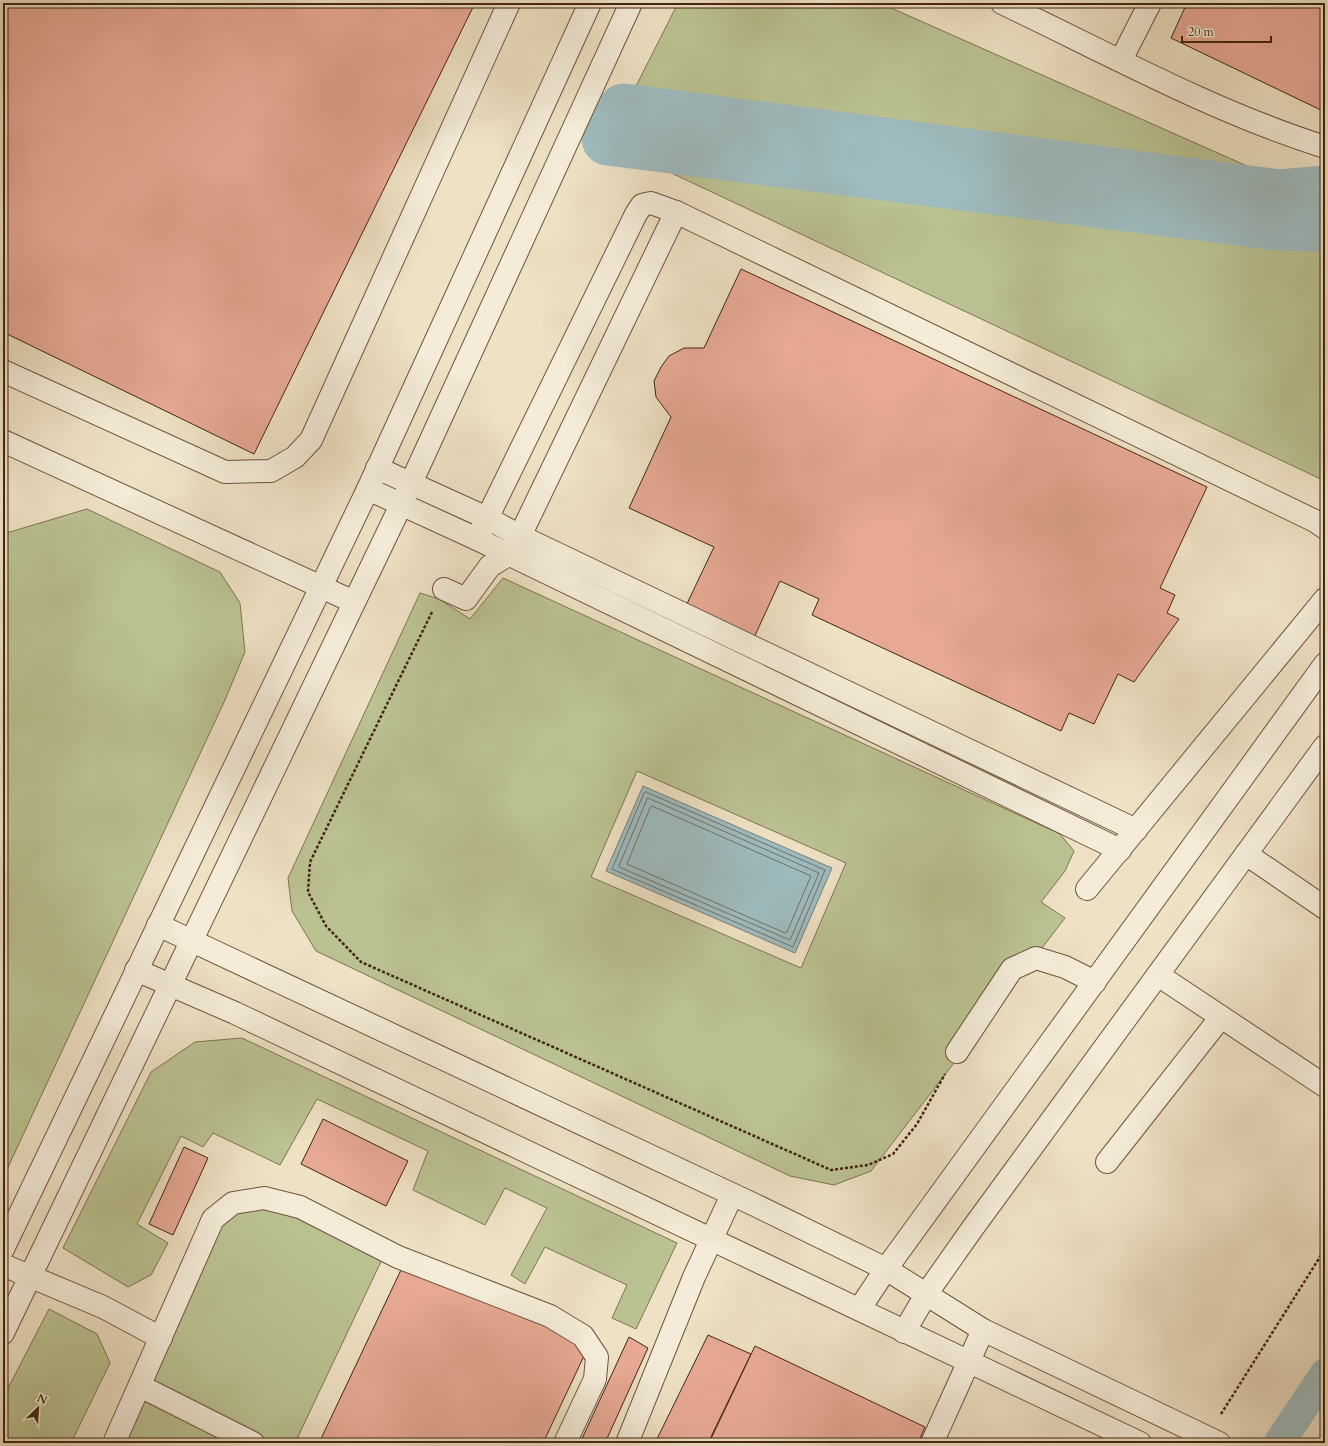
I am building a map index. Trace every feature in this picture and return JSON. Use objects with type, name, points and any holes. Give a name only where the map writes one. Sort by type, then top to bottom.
[{"type":"street","points":[[3,371],[225,472],[271,471],[294,457],[311,440],[509,3]]},
{"type":"street","points":[[3,1249],[368,489],[590,3]]},
{"type":"street","points":[[3,1333],[411,484],[631,3]]},
{"type":"street","points":[[1002,3],[1121,60],[1280,132],[1325,147]]},
{"type":"street","points":[[1121,60],[1150,3]]},
{"type":"street","points":[[476,539],[636,214],[642,205],[651,203],[676,212],[1294,511],[1325,528]]},
{"type":"street","points":[[444,589],[466,599],[490,566],[508,555],[520,536],[676,212]]},
{"type":"street","points":[[3,441],[354,602]]},
{"type":"street","points":[[377,468],[487,518],[520,536],[1136,830]]},
{"type":"street","points":[[368,489],[476,539],[1120,850]]},
{"type":"street","points":[[1087,889],[1325,599]]},
{"type":"street","points":[[860,1308],[1325,664]]},
{"type":"street","points":[[904,1332],[927,1294],[1325,746]]},
{"type":"street","points":[[1246,854],[1325,908]]},
{"type":"street","points":[[158,925],[732,1194],[886,1270],[983,1330],[1213,1440]]},
{"type":"street","points":[[957,1052],[1012,969],[1036,958],[1065,967],[1095,982]]},
{"type":"street","points":[[136,970],[235,1013],[860,1308],[904,1332],[1140,1443]]},
{"type":"street","points":[[1158,975],[1325,1086]]},
{"type":"street","points":[[1107,1162],[1221,1017]]},
{"type":"street","points":[[627,1443],[694,1277],[732,1194]]},
{"type":"street","points":[[114,1443],[213,1219],[233,1203],[264,1198],[300,1207],[398,1257],[550,1316],[583,1336],[597,1357],[595,1379],[565,1443]]},
{"type":"street","points":[[3,1265],[103,1307],[161,1338]]},
{"type":"street","points":[[932,1443],[983,1330]]},
{"type":"street","points":[[140,1386],[253,1443]]},
{"type":"path","points":[[444,589],[310,862],[308,892],[326,926],[361,962],[831,1170],[868,1165],[893,1154],[917,1124],[957,1052]]},
{"type":"path","points":[[1213,1440],[1325,1249]]},
{"type":"green space","points":[[678,3],[880,3],[1265,174],[1325,183],[1325,195],[1288,200],[628,102]]},
{"type":"green space","points":[[612,145],[1067,200],[1265,222],[1325,225],[1325,481]]},
{"type":"green space","points":[[87,509],[220,572],[240,603],[245,652],[225,700],[3,1178],[3,534]]},
{"type":"green space","points":[[503,578],[1060,834],[1074,851],[1065,871],[1041,902],[1065,918],[871,1171],[834,1185],[790,1176],[316,951],[292,911],[288,878],[420,593],[439,599],[470,619]],"holes":[[[637,771],[846,863],[801,968],[591,877]]]},
{"type":"green space","points":[[242,1038],[677,1243],[636,1329],[612,1318],[627,1285],[545,1247],[525,1284],[511,1275],[547,1208],[505,1188],[485,1225],[413,1190],[428,1151],[317,1099],[280,1165],[213,1133],[203,1147],[181,1136],[137,1224],[168,1243],[151,1275],[128,1287],[63,1248],[151,1072],[195,1042]]},
{"type":"green space","points":[[259,1192],[386,1251],[295,1443],[116,1443],[235,1198]]},
{"type":"green space","points":[[49,1309],[97,1334],[110,1363],[71,1443],[3,1443],[3,1398]]},
{"type":"water","points":[[643,786],[832,868],[795,953],[606,871]]},
{"type":"building","points":[[3,3],[475,3],[254,454],[3,332]]},
{"type":"building","points":[[1187,3],[1325,3],[1325,112],[1171,38]]},
{"type":"building","points":[[741,269],[1207,487],[1160,588],[1175,595],[1167,613],[1179,619],[1134,682],[1118,674],[1094,724],[1069,713],[1061,731],[812,615],[819,599],[780,581],[752,642],[684,610],[714,547],[629,508],[671,417],[656,397],[654,381],[661,367],[669,356],[684,348],[704,348]]},
{"type":"building","points":[[323,1119],[408,1161],[386,1206],[301,1164]]},
{"type":"building","points":[[184,1147],[208,1158],[173,1235],[149,1224]]},
{"type":"building","points":[[409,1253],[592,1339],[543,1443],[319,1443]]},
{"type":"building","points":[[708,1335],[751,1354],[708,1443],[655,1443]]},
{"type":"building","points":[[629,1337],[648,1348],[605,1443],[580,1443]]},
{"type":"building","points":[[755,1346],[925,1427],[918,1443],[709,1443]]},
{"type":"waterway","points":[[1325,192],[1280,196],[624,110],[608,139],[1278,224],[1325,225]]},
{"type":"waterway","points":[[1279,1443],[1325,1374]]}]
